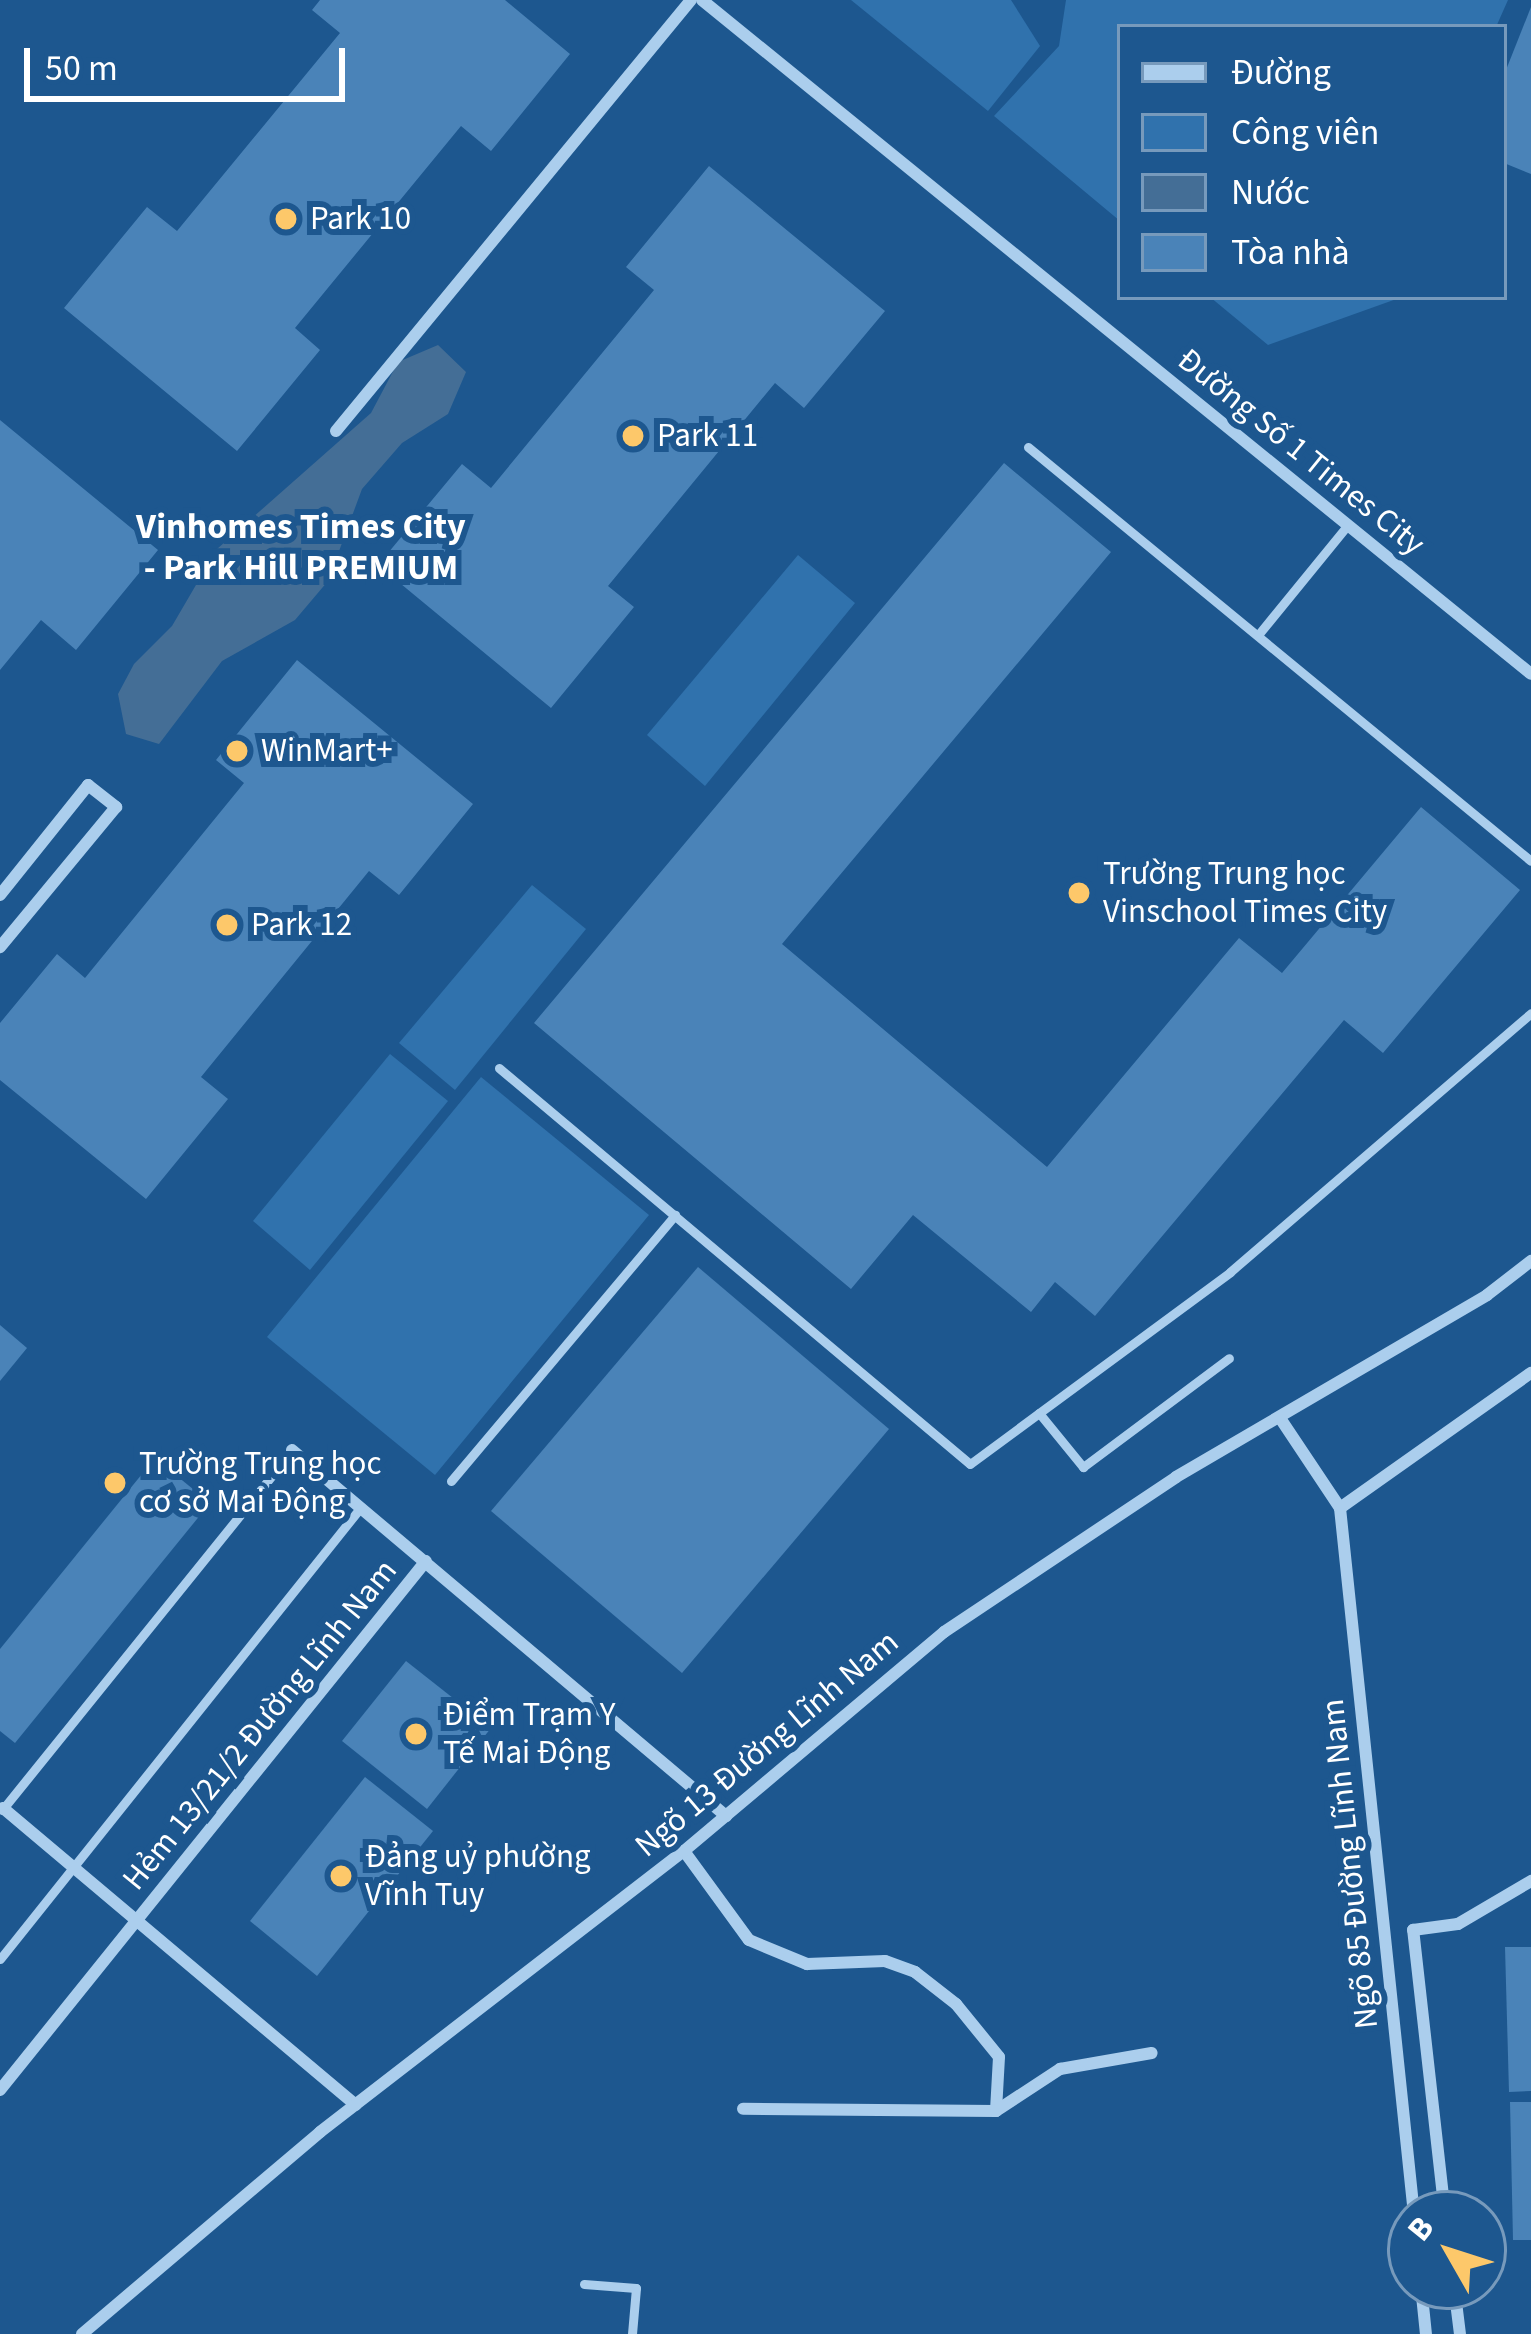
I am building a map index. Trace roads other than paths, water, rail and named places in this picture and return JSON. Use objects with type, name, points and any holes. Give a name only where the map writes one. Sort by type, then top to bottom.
[{"type":"street","points":[[336,431],[692,0]]},
{"type":"street","name":"Đường Số 1 Times City","points":[[702,0],[1531,674]]},
{"type":"street","points":[[0,895],[88,785],[116,807],[0,947]]},
{"type":"street","name":"Ngõ 13 Đường Lĩnh Nam","points":[[82,2334],[356,2105],[684,1851],[944,1631],[1280,1418],[1487,1295],[1531,1261]]},
{"type":"street","points":[[1340,1508],[1531,1373]]},
{"type":"street","name":"Ngõ 85 Đường Lĩnh Nam","points":[[1280,1418],[1340,1508],[1411,2190]]},
{"type":"street","points":[[292,1450],[726,1816]]},
{"type":"street","name":"Hẻm 13/21/2 Đường Lĩnh Nam","points":[[0,2090],[426,1561]]},
{"type":"street","points":[[2,1811],[356,2105]]},
{"type":"street","points":[[684,1851],[749,1940],[769,1952],[807,1964],[885,1961],[933,1981],[999,2057],[996,2111]]},
{"type":"street","points":[[1442,2190],[1413,1930],[1458,1924],[1531,1881]]},
{"type":"street","points":[[743,2109],[996,2111],[1060,2069],[1152,2053]]},
{"type":"lane","points":[[1028,447],[1527,857],[1531,843]]},
{"type":"lane","points":[[1258,635],[1347,526]]},
{"type":"lane","points":[[499,1068],[970,1464],[1230,1272],[1531,1013]]},
{"type":"lane","points":[[451,1481],[675,1215]]},
{"type":"lane","points":[[1039,1413],[1083,1467],[1229,1358]]},
{"type":"lane","points":[[2,1811],[292,1450]]},
{"type":"lane","points":[[0,1959],[362,1507]]},
{"type":"lane","points":[[584,2284],[637,2288],[632,2334]]},
{"type":"water","points":[[438,345],[466,372],[448,414],[402,443],[362,489],[328,581],[295,620],[222,661],[159,744],[126,734],[118,694],[134,664],[172,626],[217,549],[371,413],[398,362]]},
{"type":"place","name":"Park 10","points":[[286,219]]},
{"type":"place","name":"Park 11","points":[[633,436]]},
{"type":"place","name":"WinMart+","points":[[237,751]]},
{"type":"place","name":"Trường Trung học Vinschool Times City","points":[[1079,893]]},
{"type":"place","name":"Park 12","points":[[227,925]]},
{"type":"place","name":"Trường Trung học cơ sở Mai Động","points":[[115,1483]]},
{"type":"place","name":"Điểm Trạm Y Tế Mai Động","points":[[416,1734]]},
{"type":"place","name":"Đảng uỷ phường Vĩnh Tuy","points":[[341,1876]]},
{"type":"district","name":"Vinhomes Times City - Park Hill PREMIUM","points":[[301,546]]}]
